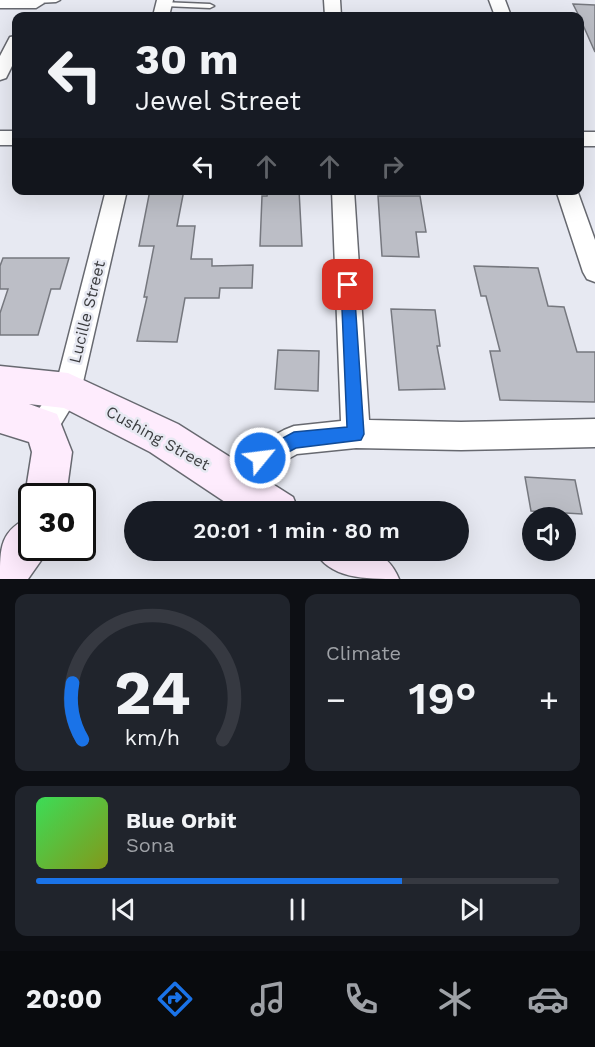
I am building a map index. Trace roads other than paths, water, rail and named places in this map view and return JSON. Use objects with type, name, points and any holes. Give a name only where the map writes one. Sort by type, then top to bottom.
[{"type":"main road","name":"Cushing Street","points":[[0,383],[68,391],[164,438],[227,477]]},
{"type":"main road","points":[[0,414],[43,427],[52,453],[48,483]]},
{"type":"main road","points":[[227,477],[262,501]]},
{"type":"main road","points":[[1,579],[18,556]]},
{"type":"main road","points":[[351,561],[377,579]]},
{"type":"street","points":[[0,3],[35,5]]},
{"type":"street","points":[[0,74],[12,49]]},
{"type":"street","name":"Lucille Street","points":[[43,427],[68,391],[116,195]]},
{"type":"street","points":[[343,195],[356,434]]},
{"type":"street","points":[[568,195],[595,272]]},
{"type":"street","name":"Cushing Street","points":[[227,477],[294,440],[356,434],[461,436],[595,433]]},
{"type":"lane","points":[[35,5],[56,0]]},
{"type":"lane","points":[[163,7],[210,6]]}]
